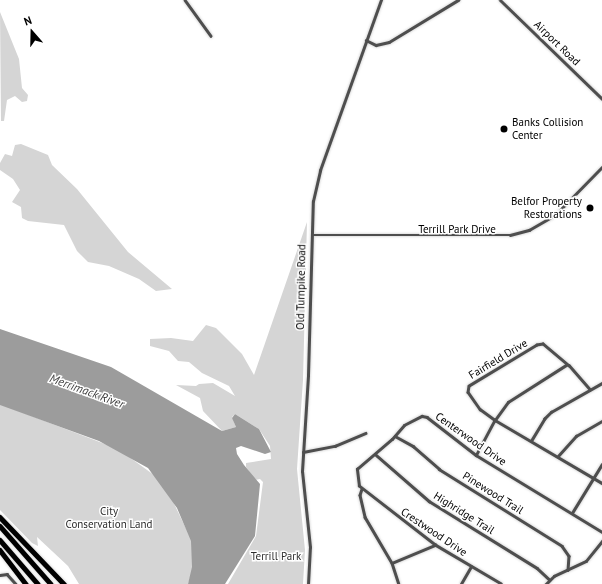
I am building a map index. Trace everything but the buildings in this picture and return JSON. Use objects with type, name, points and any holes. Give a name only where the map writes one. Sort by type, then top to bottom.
[{"type":"highway","points":[[0,518],[65,584]]},
{"type":"highway","points":[[0,526],[51,584]]},
{"type":"highway","points":[[0,540],[38,584]]},
{"type":"highway","points":[[0,550],[26,584]]},
{"type":"street","points":[[185,0],[211,36]]},
{"type":"street","name":"Old Turnpike Road","points":[[308,584],[310,547],[303,494],[303,452],[308,375],[313,201],[320,170],[381,0]]},
{"type":"street","points":[[366,40],[376,45],[389,42],[458,0]]},
{"type":"street","name":"Airport Road","points":[[500,0],[602,99]]},
{"type":"street","name":"Terrill Park Drive","points":[[311,235],[510,235],[529,230],[555,215],[602,167]]},
{"type":"street","name":"Fairfield Drive","points":[[590,390],[548,346],[537,345],[469,386],[468,392],[480,409],[495,420],[602,483]]},
{"type":"street","points":[[476,454],[495,420],[514,397],[566,364]]},
{"type":"street","points":[[531,441],[544,419],[551,412],[602,383]]},
{"type":"street","name":"Centerwood Drive","points":[[362,489],[357,483],[356,469],[395,436],[404,425],[422,416],[476,454],[602,532]]},
{"type":"street","points":[[558,456],[576,436],[602,421]]},
{"type":"street","points":[[303,452],[335,446],[365,433]]},
{"type":"street","name":"Pinewood Trail","points":[[395,436],[413,446],[439,469],[562,546],[569,556],[568,570]]},
{"type":"street","name":"Highridge Trail","points":[[375,454],[399,478],[429,501],[537,568],[549,579]]},
{"type":"street","points":[[572,513],[602,464]]},
{"type":"street","points":[[362,489],[360,495],[365,517],[392,563],[399,584]]},
{"type":"street","name":"Crestwood Drive","points":[[362,489],[435,546],[501,584]]},
{"type":"street","points":[[546,584],[549,579],[586,561],[602,541]]},
{"type":"street","points":[[392,563],[435,546]]},
{"type":"street","points":[[460,584],[471,566]]},
{"type":"street","points":[[0,575],[7,574],[16,584]]},
{"type":"green space","points":[[0,12],[19,59],[22,88],[28,95],[27,101],[22,102],[15,96],[7,100],[4,121],[1,121]]},
{"type":"green space","points":[[21,144],[48,155],[52,165],[77,189],[128,252],[172,289],[156,291],[139,279],[109,266],[88,262],[77,251],[64,225],[28,221],[22,218],[21,207],[12,202],[20,190],[13,179],[0,170],[0,163],[5,154],[12,156],[15,145]]},
{"type":"green space","name":"Terrill Park","points":[[307,222],[303,380],[297,469],[305,550],[303,584],[228,584],[256,536],[263,482],[260,479],[255,480],[246,467],[246,463],[271,459],[270,446],[259,429],[235,414],[232,417],[236,427],[222,431],[203,411],[200,398],[176,385],[196,386],[199,384],[213,383],[235,396],[229,386],[202,373],[189,362],[178,361],[169,351],[150,346],[150,339],[171,338],[193,341],[206,325],[216,328],[242,354],[254,375]]},
{"type":"green space","name":"City Conservation Land","points":[[0,404],[118,449],[154,475],[168,491],[191,539],[196,559],[188,584],[79,584],[68,566],[37,537],[38,546],[32,543],[0,510]]},
{"type":"water","name":"Merrimack River","points":[[0,329],[111,367],[222,431],[236,427],[232,418],[235,414],[259,429],[271,452],[265,454],[241,446],[236,448],[237,454],[244,465],[260,484],[255,536],[225,584],[188,584],[192,567],[191,541],[177,508],[148,468],[99,441],[0,405]]},
{"type":"place","name":"Banks Collision Center","points":[[504,129]]},
{"type":"place","name":"Belfor Property Restorations","points":[[590,208]]}]
